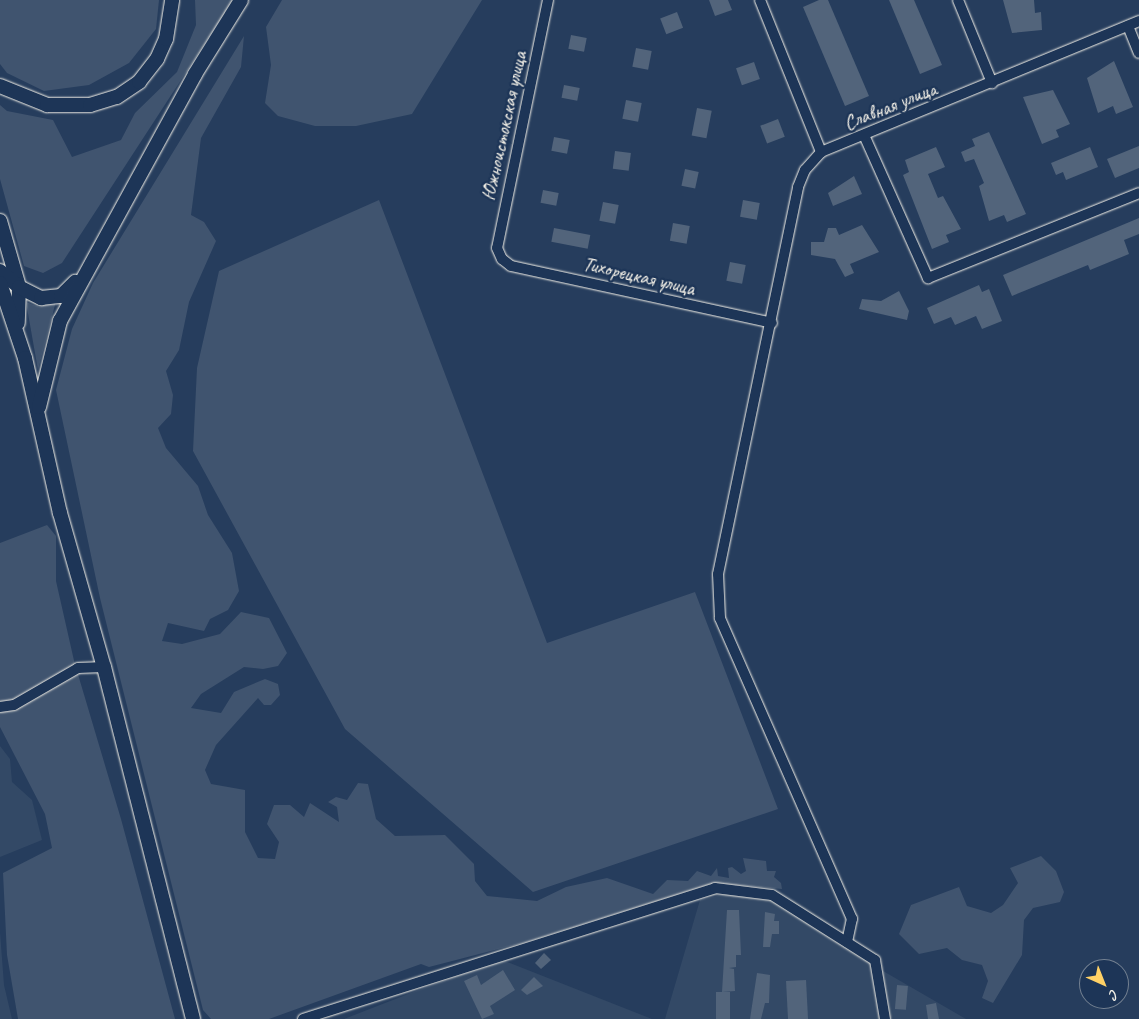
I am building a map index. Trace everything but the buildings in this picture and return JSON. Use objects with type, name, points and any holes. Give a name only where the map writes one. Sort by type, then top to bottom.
[{"type":"street","points":[[0,86],[47,105],[90,105],[117,97],[139,82],[156,59],[166,38],[172,0]]},
{"type":"street","points":[[38,410],[60,321],[86,267],[195,74],[241,0]]},
{"type":"street","name":"Южноистокская улица","points":[[502,259],[497,248],[548,0]]},
{"type":"street","points":[[760,0],[822,152]]},
{"type":"street","points":[[958,0],[992,83]]},
{"type":"street","name":"Славная улица","points":[[847,942],[852,919],[720,618],[718,574],[772,324],[798,187],[804,170],[822,152],[1139,21]]},
{"type":"street","points":[[1128,26],[1139,53]]},
{"type":"street","points":[[864,135],[928,278],[1139,193]]},
{"type":"street","points":[[0,222],[19,288],[18,332]]},
{"type":"street","name":"Тихорецкая улица","points":[[502,259],[511,266],[772,324]]},
{"type":"street","points":[[0,271],[19,288],[41,298],[61,296],[86,267]]},
{"type":"street","points":[[0,283],[18,332],[38,410],[60,513],[104,667],[193,1019]]},
{"type":"street","points":[[0,707],[14,705],[78,668],[104,667]]},
{"type":"street","points":[[303,1019],[715,888],[772,894],[875,960],[885,1019]]},
{"type":"shaded area","points":[[0,0],[159,0],[156,29],[129,63],[89,85],[44,91],[7,73],[0,64]]},
{"type":"shaded area","points":[[195,0],[233,0],[62,263],[43,273],[24,266],[0,179],[0,105],[7,111],[53,120],[72,157],[121,140],[135,113],[177,72],[196,25]]},
{"type":"shaded area","points":[[282,0],[482,0],[412,114],[356,126],[315,126],[278,116],[265,103],[271,65],[266,27]]},
{"type":"shaded area","points":[[244,36],[241,67],[201,138],[191,215],[204,222],[216,241],[189,302],[179,350],[166,371],[173,395],[171,414],[158,428],[166,448],[198,486],[208,515],[232,553],[239,591],[228,610],[210,619],[204,631],[168,623],[162,641],[182,644],[220,634],[241,612],[269,618],[287,653],[278,666],[263,669],[244,667],[201,694],[191,708],[221,713],[234,692],[265,679],[278,684],[280,695],[271,705],[264,705],[258,698],[216,745],[205,770],[211,784],[245,790],[245,832],[258,858],[275,859],[279,842],[267,824],[274,805],[290,805],[304,817],[310,803],[339,822],[337,807],[328,802],[336,797],[347,800],[358,783],[368,784],[376,819],[395,836],[445,835],[474,864],[475,881],[487,896],[537,901],[566,887],[607,878],[653,894],[667,880],[688,881],[697,871],[711,876],[717,868],[718,876],[729,878],[728,868],[732,867],[741,874],[746,871],[743,858],[766,861],[767,871],[776,871],[774,877],[781,883],[782,889],[714,883],[526,942],[429,967],[421,964],[269,1019],[211,1019],[203,1010],[100,598],[56,390],[72,329],[93,283]]},
{"type":"shaded area","points":[[379,200],[547,643],[695,592],[778,809],[533,892],[345,729],[193,451],[197,368],[219,271]]},
{"type":"shaded area","points":[[56,301],[38,370],[26,302],[39,307]]},
{"type":"shaded area","points":[[47,525],[56,536],[56,581],[75,665],[11,702],[0,703],[0,543]]},
{"type":"shaded area","points":[[77,671],[121,819],[175,1019],[18,1019],[7,955],[3,873],[52,848],[45,814],[0,727],[0,710]]},
{"type":"shaded area","points":[[0,746],[10,759],[12,782],[32,800],[42,840],[0,857]]},
{"type":"shaded area","points":[[1041,856],[1056,871],[1064,892],[1060,902],[1033,908],[1024,920],[1022,955],[993,1003],[982,998],[988,981],[982,965],[962,960],[947,948],[919,954],[899,934],[911,905],[959,887],[967,906],[991,913],[1003,905],[1018,883],[1010,868]]},
{"type":"shaded area","points":[[739,891],[784,903],[871,964],[966,1019],[665,1019],[700,900]]},
{"type":"shaded area","points":[[0,932],[4,985],[12,1019],[0,1019]]},
{"type":"shaded area","points":[[502,960],[652,1019],[344,1019],[416,991]]}]
